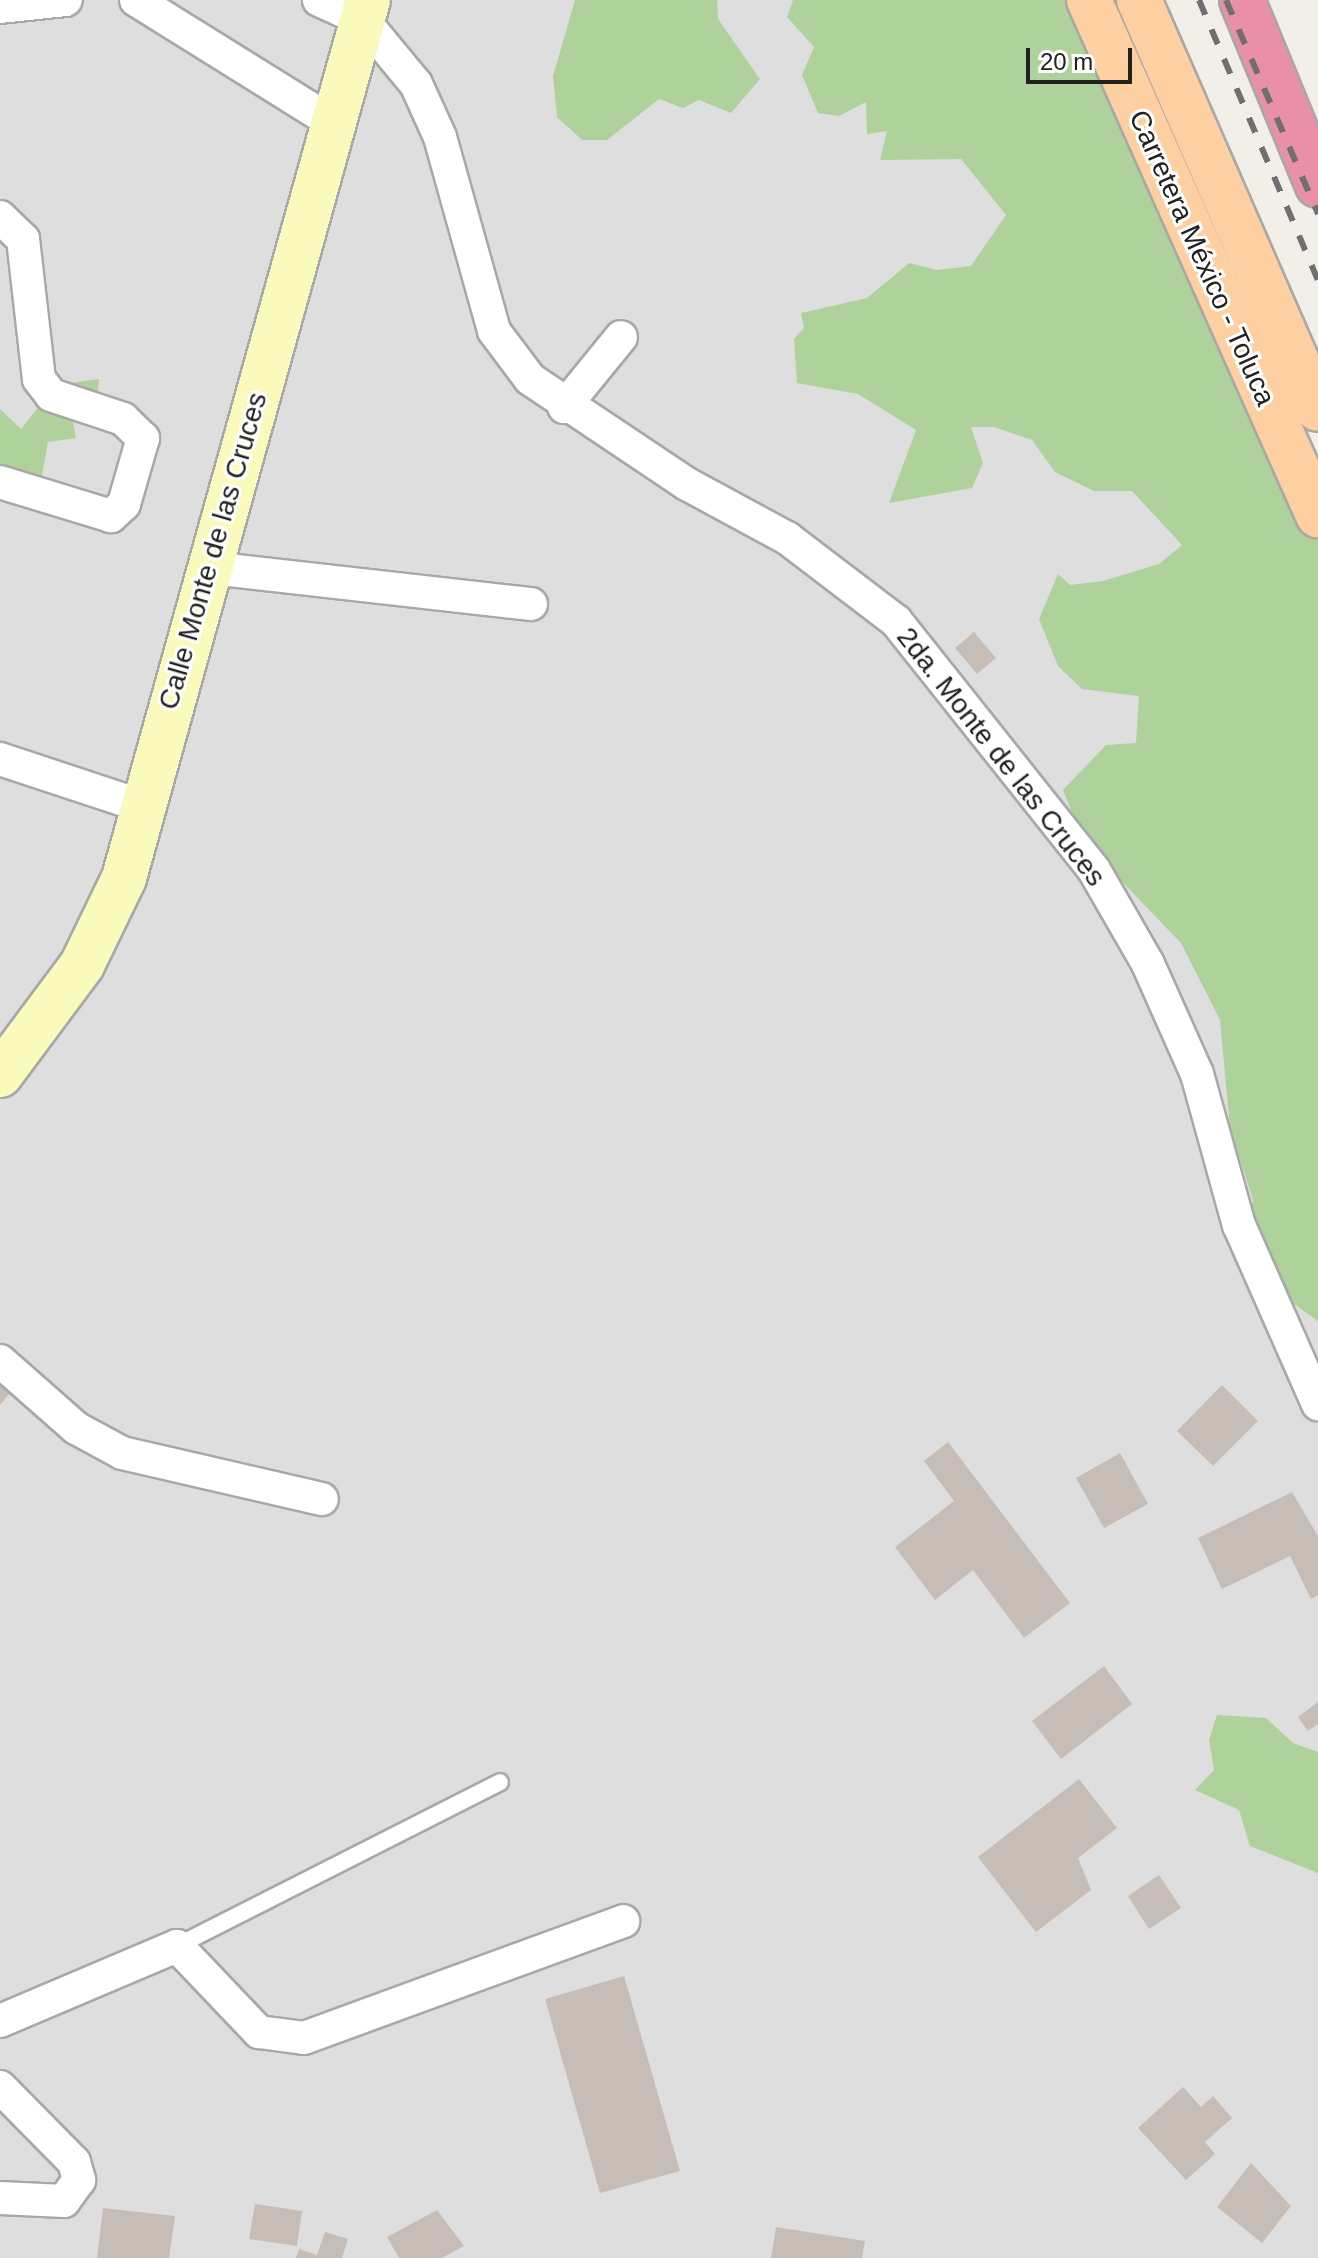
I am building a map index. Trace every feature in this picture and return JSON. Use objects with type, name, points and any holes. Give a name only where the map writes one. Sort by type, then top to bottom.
[{"type":"highway","points":[[1242,0],[1318,185]]},
{"type":"main road","name":"Carretera México - Toluca","points":[[1089,0],[1318,515]]},
{"type":"main road","name":"Carretera México - Toluca","points":[[1139,0],[1318,409]]},
{"type":"street","points":[[0,7],[66,0]]},
{"type":"street","points":[[136,0],[332,122]]},
{"type":"street","points":[[319,0],[365,10]]},
{"type":"street","name":"Calle Monte de las Cruces","points":[[0,1075],[82,965],[124,878],[139,805],[210,568],[365,10]]},
{"type":"street","name":"2da. Monte de las Cruces","points":[[365,10],[416,84],[440,137],[494,331],[530,379],[564,407],[787,538],[875,603],[941,672],[1085,858],[1148,964],[1197,1074],[1239,1225],[1318,1404]]},
{"type":"street","points":[[0,217],[23,239],[39,379],[51,395],[123,419],[143,438],[124,504],[111,516],[0,482]]},
{"type":"street","points":[[564,407],[621,337]]},
{"type":"street","points":[[210,568],[531,604]]},
{"type":"street","points":[[0,759],[139,805]]},
{"type":"street","points":[[0,1361],[76,1428],[122,1453],[322,1499]]},
{"type":"street","points":[[0,2021],[177,1946],[259,2032],[304,2038],[623,1921]]},
{"type":"street","points":[[0,2087],[74,2162],[79,2180],[64,2201],[0,2198]]},
{"type":"lane","points":[[177,1946],[500,1782]]},
{"type":"shaded area","points":[[0,0],[1049,0],[1318,589],[1318,2258],[0,2258]]},
{"type":"green space","points":[[575,0],[717,0],[718,19],[760,79],[731,113],[699,100],[683,108],[659,99],[607,140],[582,140],[557,117],[553,76]]},
{"type":"green space","points":[[793,0],[1112,0],[1318,485],[1318,1321],[1239,1265],[1253,1200],[1230,1128],[1220,1020],[1181,943],[1083,841],[1063,790],[1106,745],[1136,743],[1139,696],[1082,689],[1058,666],[1039,619],[1058,574],[1070,585],[1103,581],[1159,564],[1182,545],[1132,491],[1094,491],[1055,472],[1032,440],[994,427],[971,427],[983,463],[972,488],[889,503],[916,430],[858,394],[797,383],[794,339],[804,328],[801,313],[867,298],[909,263],[937,270],[971,266],[1006,215],[961,159],[880,160],[887,131],[867,134],[866,102],[839,116],[818,113],[802,75],[814,47],[787,17]]},
{"type":"green space","points":[[99,379],[98,392],[72,417],[76,438],[48,442],[42,475],[0,488],[0,409],[21,429],[56,385]]},
{"type":"green space","points":[[1217,1715],[1266,1718],[1293,1743],[1318,1752],[1318,1873],[1250,1846],[1239,1810],[1195,1790],[1214,1770],[1209,1740]]},
{"type":"building","points":[[974,632],[996,658],[977,674],[955,648]]},
{"type":"building","points":[[0,1376],[14,1388],[0,1405]]},
{"type":"building","points":[[1222,1385],[1258,1421],[1213,1466],[1177,1431]]},
{"type":"building","points":[[948,1442],[1070,1603],[1024,1638],[973,1570],[935,1600],[895,1547],[954,1501],[924,1461]]},
{"type":"building","points":[[1120,1453],[1148,1504],[1104,1528],[1076,1478]]},
{"type":"building","points":[[1292,1492],[1318,1536],[1318,1595],[1311,1599],[1290,1556],[1222,1589],[1198,1538]]},
{"type":"building","points":[[1104,1666],[1132,1704],[1061,1759],[1032,1721]]},
{"type":"building","points":[[1318,1702],[1318,1724],[1308,1731],[1298,1717]]},
{"type":"building","points":[[1079,1779],[1117,1828],[1078,1858],[1091,1890],[1036,1932],[978,1857]]},
{"type":"building","points":[[1159,1875],[1181,1908],[1149,1929],[1128,1896]]},
{"type":"building","points":[[624,1976],[680,2171],[600,2193],[545,1999]]},
{"type":"building","points":[[1183,2087],[1201,2107],[1213,2096],[1232,2118],[1205,2142],[1215,2154],[1186,2180],[1138,2128]]},
{"type":"building","points":[[1251,2163],[1291,2206],[1262,2243],[1217,2207]]},
{"type":"building","points":[[255,2204],[302,2211],[297,2246],[249,2239]]},
{"type":"building","points":[[103,2208],[175,2216],[169,2258],[97,2258]]},
{"type":"building","points":[[437,2210],[464,2246],[442,2258],[399,2258],[387,2237]]},
{"type":"building","points":[[776,2227],[865,2241],[862,2258],[771,2258]]},
{"type":"building","points":[[325,2232],[348,2239],[342,2258],[296,2258],[299,2249],[317,2255]]},
{"type":"railway","points":[[1199,0],[1318,280]]},
{"type":"railway","points":[[1226,0],[1318,214]]}]
